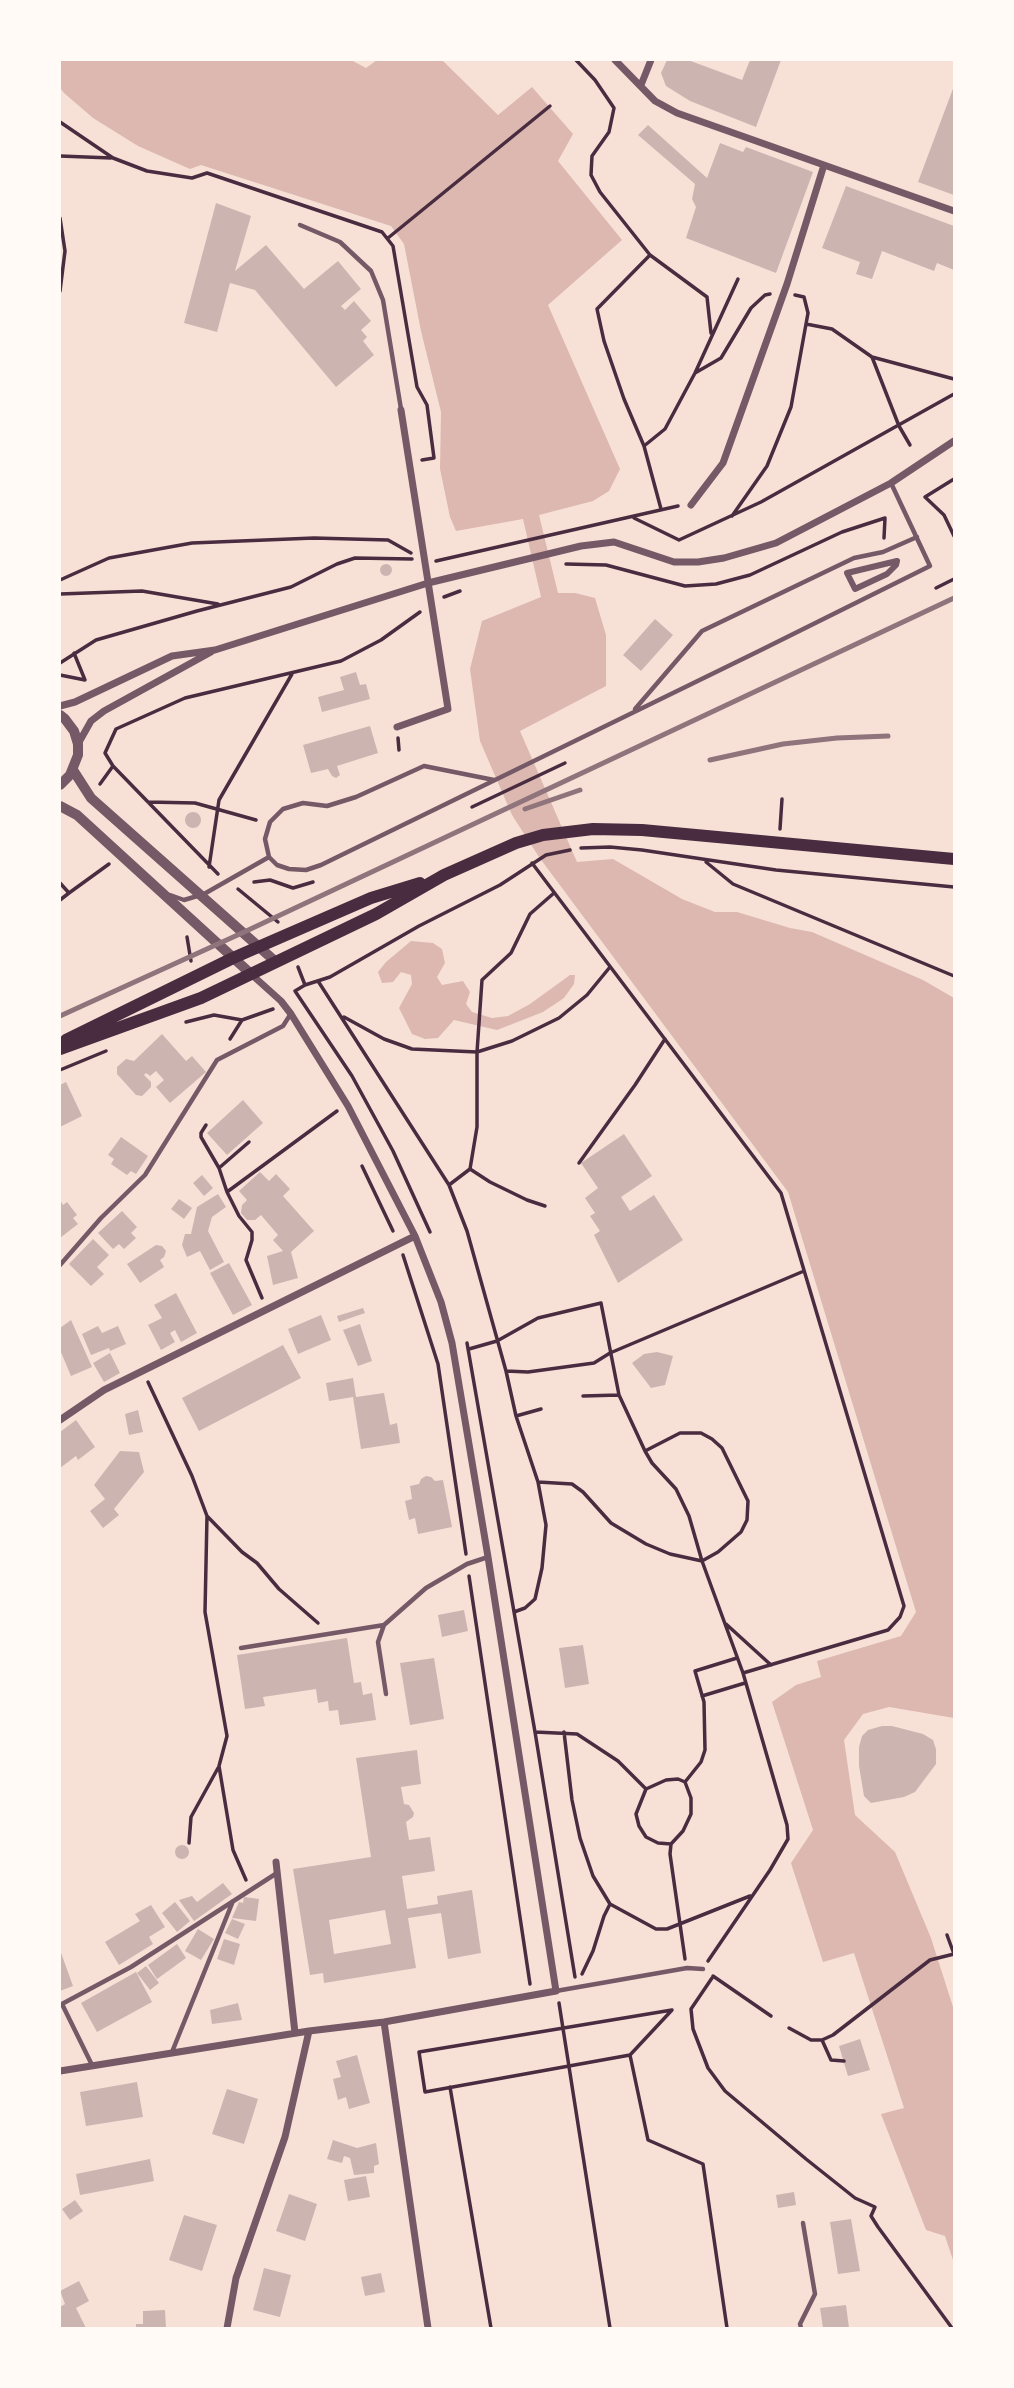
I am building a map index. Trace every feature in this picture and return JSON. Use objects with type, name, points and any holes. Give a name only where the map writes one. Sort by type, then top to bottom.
[{"type":"main road","points":[[60,1049],[201,998],[376,914],[444,875],[516,843],[543,835],[574,830],[642,830],[954,859]]},
{"type":"main road","points":[[60,1044],[233,958],[371,898],[444,875]]},
{"type":"street","points":[[615,60],[655,101],[677,113],[954,211]]},
{"type":"street","points":[[641,85],[651,60]]},
{"type":"street","points":[[691,505],[723,463],[784,291],[824,165]]},
{"type":"street","points":[[397,727],[449,709],[401,410]]},
{"type":"street","points":[[60,706],[75,702],[172,656],[215,650],[428,583],[558,551],[614,542],[674,562],[698,562],[724,558],[776,543],[891,482],[954,441]]},
{"type":"street","points":[[897,561],[887,574],[855,589],[847,573],[897,561]]},
{"type":"street","points":[[78,744],[91,722],[104,711],[215,650]]},
{"type":"street","points":[[60,715],[74,731],[78,744],[78,755],[72,770],[60,785]]},
{"type":"street","points":[[72,770],[91,798],[276,962]]},
{"type":"street","points":[[60,806],[77,815],[281,1001],[348,1106],[415,1236],[441,1302],[452,1343],[556,1991],[384,2022],[295,2033],[60,2071]]},
{"type":"street","points":[[60,1420],[104,1390],[415,1236]]},
{"type":"street","points":[[276,1862],[295,2033]]},
{"type":"street","points":[[384,2022],[428,2329]]},
{"type":"street","points":[[227,2329],[236,2278],[285,2137],[309,2031]]},
{"type":"lane","points":[[300,225],[340,242],[371,271],[383,300],[401,410]]},
{"type":"lane","points":[[494,780],[424,766],[327,806],[303,803],[283,809],[270,822],[265,839],[270,857],[277,865],[289,869],[306,870],[321,865],[930,566],[891,482]]},
{"type":"lane","points":[[632,712],[702,631],[845,562],[883,552],[918,537]]},
{"type":"lane","points":[[160,891],[184,900],[199,895],[270,857]]},
{"type":"lane","points":[[60,1265],[101,1218],[145,1175],[218,1060],[283,1026],[291,1014]]},
{"type":"lane","points":[[387,1694],[378,1642],[384,1625],[426,1588],[467,1564],[488,1558]]},
{"type":"lane","points":[[241,1648],[384,1625]]},
{"type":"lane","points":[[92,2066],[61,2004],[131,1967],[278,1872]]},
{"type":"lane","points":[[171,2054],[233,1900]]},
{"type":"lane","points":[[556,1991],[687,1968],[703,1969]]},
{"type":"lane","points":[[801,2329],[800,2324],[815,2294],[803,2223]]},
{"type":"path","points":[[576,60],[595,80],[614,108],[609,132],[592,156],[591,175],[600,192],[650,255],[707,297],[711,335]]},
{"type":"path","points":[[388,238],[550,106]]},
{"type":"path","points":[[60,122],[113,158],[148,171],[192,178],[207,173],[382,232],[393,246],[417,387],[427,405],[434,458]]},
{"type":"path","points":[[60,156],[113,158]]},
{"type":"path","points":[[60,218],[65,251],[60,290]]},
{"type":"path","points":[[650,255],[597,309],[604,341],[644,446],[661,509]]},
{"type":"path","points":[[644,446],[665,429],[695,373],[738,279]]},
{"type":"path","points":[[695,373],[720,358],[751,308],[765,295],[784,291],[803,297],[808,313],[791,407],[767,466],[732,516]]},
{"type":"path","points":[[806,324],[832,330],[872,358],[954,379]]},
{"type":"path","points":[[872,358],[899,426],[910,445]]},
{"type":"path","points":[[633,517],[679,540],[773,496],[954,394]]},
{"type":"path","points":[[954,479],[925,497],[944,515],[954,536]]},
{"type":"path","points":[[60,663],[96,640],[220,604],[291,587],[355,558],[447,560],[592,524],[691,505]]},
{"type":"path","points":[[60,580],[109,558],[192,543],[314,538],[388,540],[425,561]]},
{"type":"path","points":[[562,565],[606,565]]},
{"type":"path","points":[[936,588],[954,579]]},
{"type":"path","points":[[285,936],[280,924],[273,917],[209,867],[114,766],[105,753],[116,729],[186,698],[341,661],[381,640],[432,603],[465,589]]},
{"type":"path","points":[[60,594],[142,591],[220,604]]},
{"type":"path","points":[[60,675],[85,680],[74,653]]},
{"type":"path","points":[[209,867],[219,800],[292,674]]},
{"type":"path","points":[[496,795],[565,763]]},
{"type":"path","points":[[97,788],[114,766]]},
{"type":"path","points":[[148,802],[195,803],[256,820]]},
{"type":"path","points":[[295,959],[305,985],[330,977],[419,926],[500,885],[545,855],[582,848],[642,850],[704,861],[954,887]]},
{"type":"path","points":[[60,900],[109,864],[101,857]]},
{"type":"path","points":[[704,861],[733,884],[954,976]]},
{"type":"path","points":[[535,862],[554,893],[781,1193],[904,1606],[900,1617],[888,1629],[743,1673]]},
{"type":"path","points":[[60,883],[69,893]]},
{"type":"path","points":[[449,1185],[470,1169],[477,1128],[477,1052],[481,1028],[482,980],[510,953],[530,914],[554,893]]},
{"type":"path","points":[[187,935],[192,978]]},
{"type":"path","points":[[342,1016],[384,1039],[412,1049],[477,1052],[512,1041],[559,1018],[587,995],[610,967]]},
{"type":"path","points":[[318,981],[449,1185],[467,1231],[516,1416],[538,1482],[546,1525],[542,1569],[535,1599],[525,1608],[514,1612]]},
{"type":"path","points":[[201,998],[214,1015]]},
{"type":"path","points":[[176,1024],[214,1015],[242,1020],[271,1010],[283,1026]]},
{"type":"path","points":[[579,1163],[665,1039]]},
{"type":"path","points":[[60,1070],[110,1049]]},
{"type":"path","points":[[227,1192],[348,1106]]},
{"type":"path","points":[[206,1125],[201,1138],[219,1168],[239,1216],[252,1232],[246,1260],[267,1309]]},
{"type":"path","points":[[219,1168],[249,1142]]},
{"type":"path","points":[[360,1162],[399,1243],[438,1363],[532,1995]]},
{"type":"path","points":[[470,1169],[502,1188],[545,1206]]},
{"type":"path","points":[[506,1371],[528,1373],[594,1363],[610,1353],[804,1271]]},
{"type":"path","points":[[469,1349],[497,1341],[538,1318],[601,1303],[619,1395],[645,1451],[652,1463],[676,1489],[689,1516],[702,1561],[743,1673],[787,1825],[788,1839],[703,1969]]},
{"type":"path","points":[[142,1371],[192,1476],[206,1516],[205,1612],[227,1736],[219,1766],[191,1817],[189,1843]]},
{"type":"path","points":[[583,1396],[619,1395]]},
{"type":"path","points":[[516,1416],[541,1409]]},
{"type":"path","points":[[538,1482],[572,1484],[583,1492],[611,1523],[670,1554],[702,1561],[725,1547],[741,1532],[749,1509],[743,1488],[722,1448],[712,1439],[701,1433],[680,1433],[645,1451]]},
{"type":"path","points":[[206,1516],[257,1563],[288,1597],[333,1634]]},
{"type":"path","points":[[725,1623],[771,1665]]},
{"type":"path","points":[[685,1782],[701,1762],[705,1750],[702,1696],[695,1671],[737,1658]]},
{"type":"path","points":[[702,1696],[745,1683]]},
{"type":"path","points":[[535,1731],[577,1734],[618,1761],[646,1789]]},
{"type":"path","points":[[564,1731],[566,1762],[580,1838],[593,1876],[610,1904],[656,1929],[667,1930],[752,1895]]},
{"type":"path","points":[[219,1766],[233,1850],[250,1890]]},
{"type":"path","points":[[671,1844],[658,1843],[646,1837],[636,1814],[646,1789],[666,1780],[678,1779],[685,1782],[691,1798],[691,1814],[683,1831],[671,1844],[670,1854],[687,1968]]},
{"type":"path","points":[[576,1986],[593,1951],[610,1904]]},
{"type":"path","points":[[789,2028],[811,2040],[822,2040],[834,2035],[930,1960],[954,1954],[947,1934]]},
{"type":"path","points":[[771,2016],[712,1975],[691,2009],[693,2029],[708,2068],[725,2091],[806,2159],[855,2198],[875,2207],[872,2216],[878,2228],[952,2329]]},
{"type":"path","points":[[556,1991],[610,2329]]},
{"type":"path","points":[[672,2011],[630,2055],[425,2092],[419,2052],[564,2028],[672,2011]]},
{"type":"path","points":[[822,2040],[831,2060],[844,2061]]},
{"type":"path","points":[[630,2055],[648,2140],[703,2164],[727,2329]]},
{"type":"path","points":[[450,2087],[491,2329]]},
{"type":"shaded area","points":[[60,60],[351,60],[366,68],[377,60],[442,60],[498,115],[532,87],[573,134],[558,161],[622,240],[548,305],[620,469],[609,491],[593,501],[539,515],[558,593],[575,593],[595,598],[606,635],[606,686],[520,731],[577,862],[613,859],[682,899],[715,912],[737,912],[812,932],[923,980],[954,998],[954,1718],[889,1707],[863,1714],[844,1740],[855,1815],[895,1852],[931,1938],[954,2010],[954,2263],[945,2236],[926,2230],[881,2114],[904,2108],[854,1953],[823,1962],[791,1863],[813,1830],[772,1702],[796,1685],[821,1677],[817,1661],[901,1636],[916,1612],[788,1192],[539,857],[512,815],[480,741],[470,669],[482,621],[541,597],[523,519],[456,531],[450,517],[440,469],[441,412],[421,331],[404,244],[391,226],[201,165],[190,169],[138,146],[93,118],[64,93],[60,88]]},
{"type":"shaded area","points":[[411,941],[433,943],[442,949],[445,963],[437,977],[442,985],[463,981],[470,992],[466,1004],[472,1012],[492,1018],[508,1016],[530,1004],[570,975],[575,975],[574,984],[564,998],[543,1012],[497,1030],[454,1020],[438,1038],[425,1039],[412,1034],[399,1008],[412,984],[411,975],[401,972],[393,982],[382,983],[378,972]]},
{"type":"building","points":[[667,60],[688,60],[742,80],[750,60],[781,60],[756,127],[690,101],[666,86],[661,73]]},
{"type":"building","points":[[954,86],[954,195],[918,182]]},
{"type":"building","points":[[648,125],[707,178],[720,143],[743,152],[746,147],[813,172],[776,273],[686,238],[696,207],[692,199],[695,184],[638,135]]},
{"type":"building","points":[[846,186],[954,226],[954,270],[937,263],[934,271],[882,251],[872,279],[856,274],[860,262],[822,248]]},
{"type":"building","points":[[216,203],[251,216],[235,271],[266,245],[304,289],[338,261],[361,289],[341,306],[345,310],[354,301],[371,321],[361,330],[367,337],[363,341],[374,355],[336,387],[255,290],[230,283],[217,332],[184,323]]},
{"type":"building","points":[[386,564],[392,570],[386,576],[380,570]]},
{"type":"building","points":[[655,619],[673,635],[641,671],[623,655]]},
{"type":"building","points":[[356,672],[360,685],[366,684],[370,699],[322,712],[318,697],[344,690],[340,677]]},
{"type":"building","points":[[370,726],[378,753],[337,766],[340,775],[336,778],[328,769],[311,773],[303,745]]},
{"type":"building","points":[[193,812],[201,820],[193,828],[185,820]]},
{"type":"building","points":[[162,1034],[186,1061],[192,1056],[206,1072],[170,1103],[156,1087],[164,1080],[156,1071],[150,1076],[146,1073],[144,1075],[151,1082],[151,1087],[142,1096],[136,1095],[117,1074],[117,1067],[126,1059],[134,1061]]},
{"type":"building","points":[[66,1082],[82,1116],[60,1127],[60,1085]]},
{"type":"building","points":[[243,1100],[263,1123],[227,1155],[207,1133]]},
{"type":"building","points":[[624,1134],[652,1176],[621,1197],[630,1211],[654,1195],[683,1240],[618,1283],[594,1235],[600,1231],[590,1216],[595,1213],[585,1198],[598,1188],[581,1163]]},
{"type":"building","points":[[121,1137],[148,1156],[136,1174],[131,1171],[127,1175],[111,1164],[114,1159],[108,1155]]},
{"type":"building","points":[[260,1172],[269,1181],[276,1174],[290,1189],[283,1196],[314,1231],[291,1252],[298,1278],[273,1285],[267,1256],[283,1251],[273,1240],[278,1235],[261,1215],[255,1220],[247,1220],[241,1213],[242,1205],[247,1200],[239,1191]]},
{"type":"building","points":[[202,1175],[213,1188],[204,1196],[193,1183]]},
{"type":"building","points":[[218,1194],[226,1207],[212,1217],[208,1231],[224,1262],[210,1270],[200,1251],[187,1257],[182,1245],[185,1234],[191,1234],[197,1207]]},
{"type":"building","points":[[179,1199],[192,1208],[184,1219],[171,1209]]},
{"type":"building","points":[[60,1200],[63,1205],[67,1202],[77,1215],[73,1218],[78,1224],[60,1238]]},
{"type":"building","points":[[122,1211],[137,1227],[131,1233],[136,1238],[124,1249],[119,1244],[113,1249],[98,1233]]},
{"type":"building","points":[[93,1239],[109,1255],[97,1267],[104,1274],[91,1286],[69,1264]]},
{"type":"building","points":[[156,1245],[162,1246],[166,1251],[160,1260],[164,1267],[140,1283],[127,1264]]},
{"type":"building","points":[[229,1263],[252,1305],[233,1315],[210,1273]]},
{"type":"building","points":[[176,1293],[197,1333],[181,1342],[175,1330],[170,1333],[175,1342],[161,1350],[148,1325],[162,1318],[154,1305]]},
{"type":"building","points":[[363,1308],[365,1313],[339,1322],[337,1316]]},
{"type":"building","points":[[321,1315],[331,1340],[298,1354],[288,1329]]},
{"type":"building","points":[[71,1320],[92,1367],[71,1376],[60,1350],[60,1328]]},
{"type":"building","points":[[360,1324],[372,1361],[358,1366],[343,1330]]},
{"type":"building","points":[[98,1326],[102,1333],[118,1326],[126,1344],[91,1355],[82,1334]]},
{"type":"building","points":[[283,1345],[301,1378],[199,1431],[182,1398]]},
{"type":"building","points":[[657,1352],[673,1356],[665,1385],[651,1388],[632,1363],[644,1354]]},
{"type":"building","points":[[110,1353],[120,1373],[104,1382],[93,1363]]},
{"type":"building","points":[[353,1378],[356,1397],[384,1393],[390,1425],[397,1423],[400,1443],[361,1449],[353,1397],[329,1401],[326,1383]]},
{"type":"building","points":[[138,1410],[143,1432],[129,1435],[125,1414]]},
{"type":"building","points":[[76,1420],[95,1447],[78,1460],[76,1456],[60,1468],[60,1432]]},
{"type":"building","points":[[120,1451],[139,1452],[144,1472],[114,1509],[119,1515],[103,1528],[90,1511],[105,1499],[94,1485]]},
{"type":"building","points":[[426,1476],[435,1481],[443,1480],[452,1527],[418,1534],[415,1518],[409,1520],[405,1501],[412,1499],[410,1486],[419,1484]]},
{"type":"building","points":[[464,1610],[468,1631],[442,1637],[438,1615]]},
{"type":"building","points":[[347,1638],[354,1683],[361,1682],[363,1695],[372,1693],[376,1720],[340,1725],[338,1710],[329,1711],[328,1701],[318,1703],[316,1689],[263,1697],[265,1706],[245,1709],[237,1655]]},
{"type":"building","points":[[583,1645],[589,1684],[565,1688],[559,1648]]},
{"type":"building","points":[[434,1658],[444,1719],[410,1725],[400,1663]]},
{"type":"building","points":[[882,1726],[923,1734],[933,1740],[936,1764],[915,1792],[904,1797],[871,1803],[864,1796],[859,1747],[862,1736],[868,1730]]},
{"type":"building","points":[[417,1750],[421,1784],[401,1787],[404,1804],[409,1805],[414,1813],[406,1822],[409,1840],[430,1837],[435,1871],[402,1876],[407,1909],[438,1904],[437,1896],[472,1890],[481,1953],[448,1959],[441,1913],[408,1918],[416,1968],[324,1983],[323,1973],[310,1975],[293,1869],[371,1857],[356,1758]],"holes":[[[385,1910],[391,1944],[334,1954],[329,1920]]]},
{"type":"building","points":[[182,1845],[187,1847],[187,1857],[182,1859],[177,1857],[175,1852],[177,1847]]},
{"type":"building","points":[[223,1883],[232,1894],[194,1921],[179,1900],[192,1896],[197,1902]]},
{"type":"building","points":[[244,1897],[259,1899],[256,1921],[232,1918],[239,1902],[243,1903]]},
{"type":"building","points":[[175,1902],[190,1921],[177,1932],[162,1913]]},
{"type":"building","points":[[151,1905],[165,1927],[149,1937],[153,1944],[119,1965],[105,1942],[140,1921],[135,1914]]},
{"type":"building","points":[[232,1919],[245,1924],[238,1939],[225,1933]]},
{"type":"building","points":[[198,1929],[214,1939],[201,1960],[185,1951]]},
{"type":"building","points":[[224,1939],[240,1944],[234,1965],[217,1959]]},
{"type":"building","points":[[177,1944],[186,1958],[157,1979],[148,1965]]},
{"type":"building","points":[[60,1950],[73,1986],[60,1991]]},
{"type":"building","points":[[146,1966],[159,1983],[150,1990],[137,1973]]},
{"type":"building","points":[[136,1972],[152,2002],[97,2032],[81,2003]]},
{"type":"building","points":[[238,2003],[242,2020],[212,2024],[210,2010]]},
{"type":"building","points":[[860,2039],[870,2070],[848,2076],[839,2046]]},
{"type":"building","points":[[357,2055],[370,2103],[349,2109],[346,2097],[338,2100],[333,2079],[341,2077],[336,2061]]},
{"type":"building","points":[[137,2082],[143,2117],[86,2126],[80,2092]]},
{"type":"building","points":[[227,2089],[258,2099],[244,2144],[212,2134]]},
{"type":"building","points":[[333,2140],[357,2148],[376,2143],[379,2164],[374,2166],[374,2173],[354,2175],[350,2158],[344,2156],[342,2163],[327,2159]]},
{"type":"building","points":[[150,2159],[154,2181],[80,2195],[76,2174]]},
{"type":"building","points":[[366,2176],[370,2197],[348,2201],[344,2180]]},
{"type":"building","points":[[794,2192],[796,2205],[778,2208],[776,2195]]},
{"type":"building","points":[[289,2194],[317,2204],[305,2241],[276,2231]]},
{"type":"building","points":[[75,2200],[83,2211],[70,2220],[62,2209]]},
{"type":"building","points":[[184,2215],[217,2225],[202,2271],[169,2260]]},
{"type":"building","points":[[851,2219],[860,2271],[838,2274],[830,2222]]},
{"type":"building","points":[[264,2268],[291,2275],[280,2317],[253,2310]]},
{"type":"building","points":[[381,2273],[385,2292],[365,2296],[361,2277]]},
{"type":"building","points":[[79,2281],[89,2301],[76,2308],[86,2328],[60,2328],[60,2307],[65,2304],[60,2291]]},
{"type":"building","points":[[846,2305],[849,2328],[823,2328],[820,2308]]},
{"type":"building","points":[[165,2310],[166,2328],[136,2328],[136,2324],[143,2324],[143,2311]]},
{"type":"railway","points":[[60,1016],[954,598]]},
{"type":"railway","points":[[710,760],[783,744],[888,736]]},
{"type":"railway","points":[[525,809],[580,790]]}]
